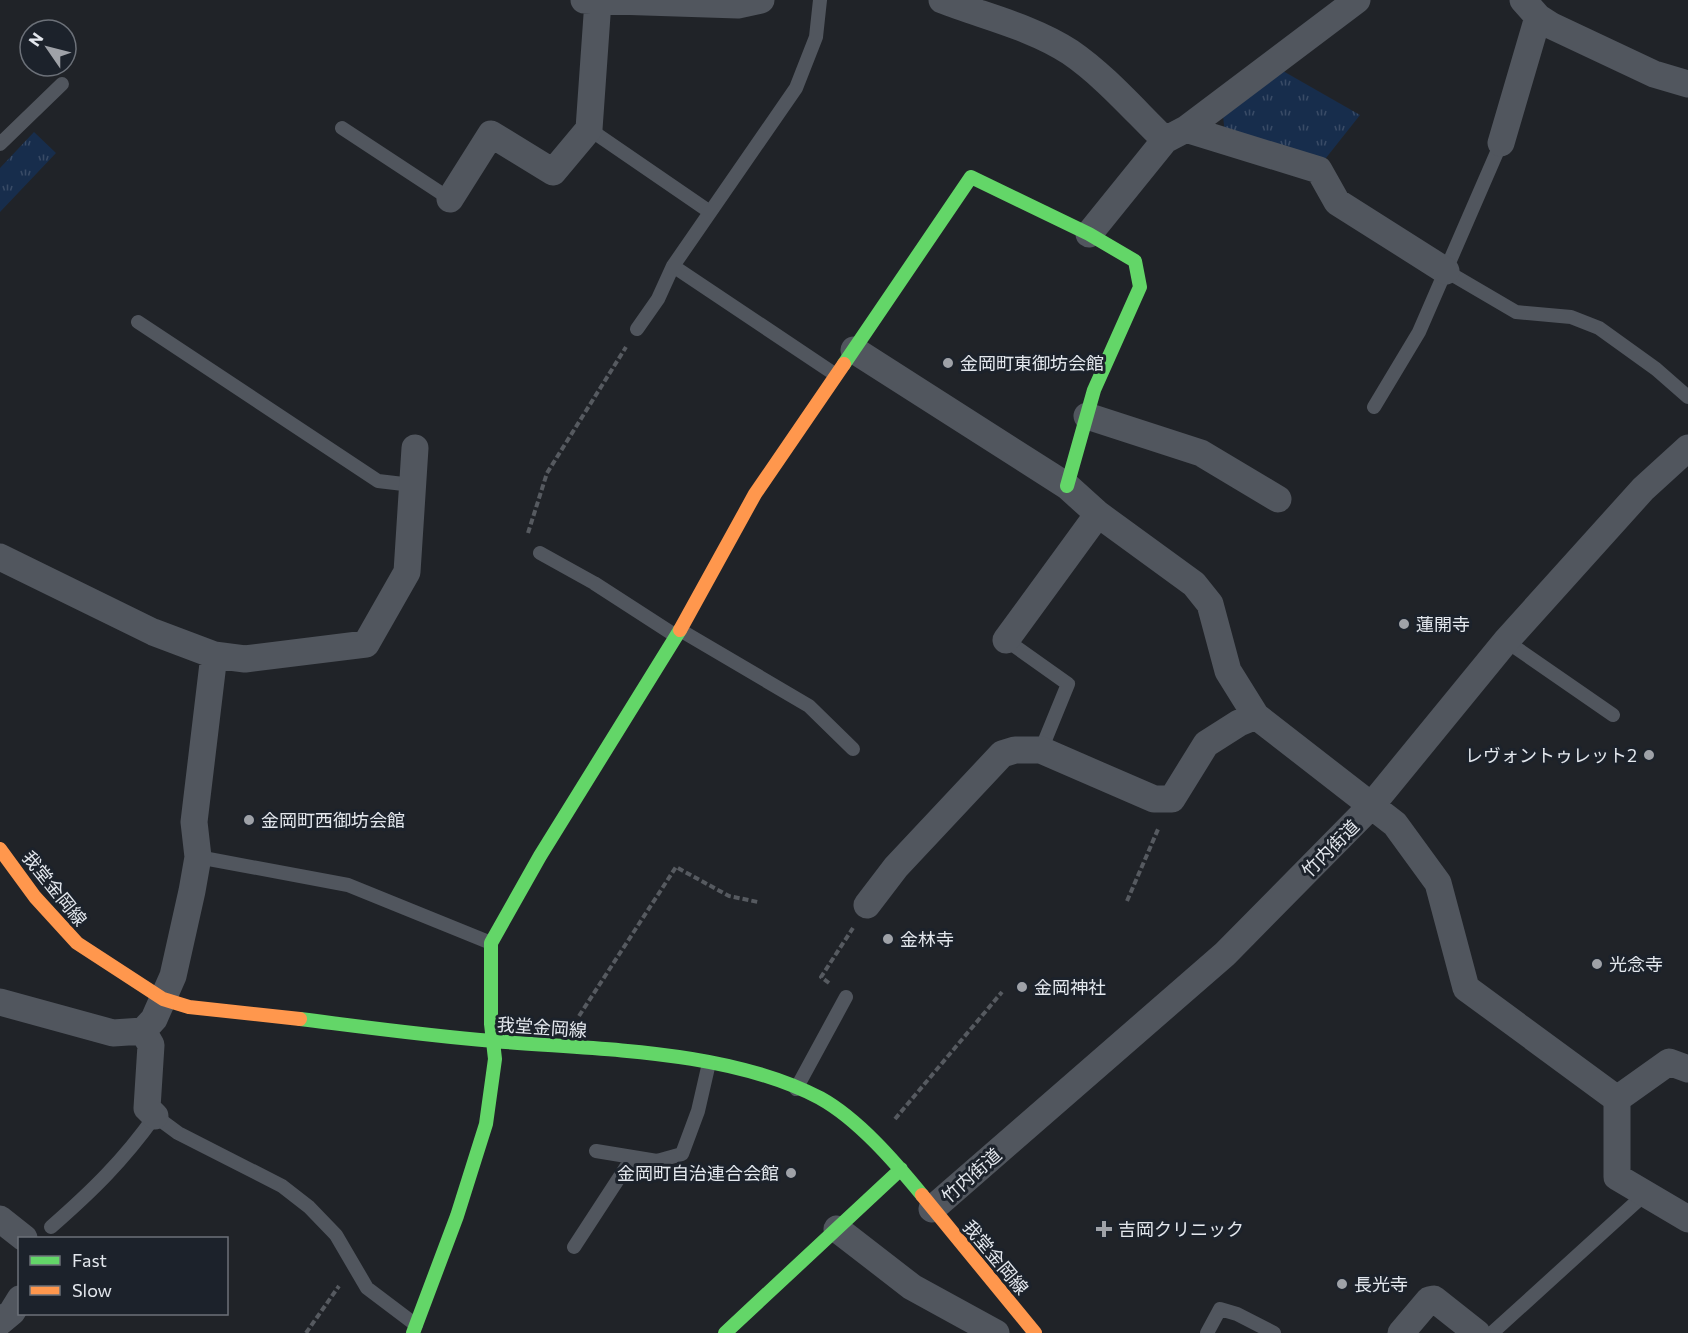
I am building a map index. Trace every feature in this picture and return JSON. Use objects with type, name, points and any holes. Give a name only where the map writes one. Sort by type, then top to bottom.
[{"type":"street","points":[[450,200],[491,134],[553,172],[590,129],[591,1],[738,4],[761,0]]},
{"type":"street","points":[[942,0],[1038,36],[1068,51],[1175,135],[1319,170],[1337,202],[1446,271]]},
{"type":"street","points":[[1089,234],[1175,135],[1358,0]]},
{"type":"street","points":[[1501,143],[1530,9],[1654,74],[1688,84]]},
{"type":"street","points":[[415,1329],[457,1216],[486,1124],[495,1059],[492,1041],[491,944],[540,856],[678,633],[755,494],[971,177],[1089,234],[1135,261],[1140,287],[1094,390],[1067,486]]},
{"type":"street","points":[[854,350],[1067,486],[1098,514],[1194,584],[1210,604],[1228,670],[1256,716],[1395,824],[1438,883],[1466,988],[1617,1099]]},
{"type":"street","points":[[1087,416],[1201,453],[1278,499]]},
{"type":"street","points":[[0,557],[153,632],[214,655],[245,659],[366,644],[407,572],[415,448]]},
{"type":"street","name":"竹内街道","points":[[933,1209],[1225,954],[1371,806],[1506,641],[1643,489],[1688,448]]},
{"type":"street","points":[[1006,640],[1098,514]]},
{"type":"street","points":[[0,1002],[114,1033],[143,1031],[154,1019],[173,976],[198,857],[194,822],[214,655]]},
{"type":"street","points":[[867,906],[896,867],[1002,754],[1015,750],[1041,750],[1154,799],[1172,799],[1206,744],[1239,723],[1256,716]]},
{"type":"street","name":"我堂金岡線","points":[[0,849],[35,897],[77,943],[163,999],[189,1007],[492,1041],[641,1052],[709,1063],[796,1089],[821,1099],[874,1142],[901,1169],[1035,1333]]},
{"type":"street","points":[[143,1031],[151,1045],[147,1108],[155,1116]]},
{"type":"street","points":[[1617,1099],[1669,1062],[1688,1069]]},
{"type":"street","points":[[1617,1099],[1617,1177],[1688,1219]]},
{"type":"street","points":[[725,1333],[901,1169]]},
{"type":"street","points":[[0,1219],[22,1237]]},
{"type":"street","points":[[837,1229],[912,1287],[996,1333]]},
{"type":"street","points":[[1401,1333],[1429,1300],[1434,1299],[1477,1333]]},
{"type":"street","points":[[0,1322],[12,1312],[18,1302]]},
{"type":"lane","points":[[637,329],[658,299],[673,266],[796,88],[816,37],[820,0]]},
{"type":"lane","points":[[0,144],[62,84]]},
{"type":"lane","points":[[342,128],[450,200]]},
{"type":"lane","points":[[590,129],[710,212]]},
{"type":"lane","points":[[1374,407],[1419,332],[1501,143]]},
{"type":"lane","points":[[673,266],[836,375]]},
{"type":"lane","points":[[1446,271],[1516,312],[1571,317],[1599,328],[1656,369],[1688,397]]},
{"type":"lane","points":[[138,322],[378,481],[412,485]]},
{"type":"lane","points":[[540,553],[809,706],[853,749]]},
{"type":"lane","points":[[1006,640],[1068,684],[1041,750]]},
{"type":"lane","points":[[1506,641],[1613,715]]},
{"type":"lane","points":[[198,857],[348,885],[491,944]]},
{"type":"lane","points":[[796,1089],[846,997]]},
{"type":"lane","points":[[596,1151],[657,1161],[682,1154],[698,1111],[709,1063]]},
{"type":"lane","points":[[51,1227],[103,1181],[128,1154],[155,1116],[178,1133],[282,1186],[336,1235],[368,1288],[415,1329]]},
{"type":"lane","points":[[574,1247],[632,1158]]},
{"type":"lane","points":[[1492,1333],[1645,1194]]},
{"type":"lane","points":[[1207,1333],[1220,1309],[1237,1314],[1274,1333]]},
{"type":"path","points":[[540,553],[528,532],[547,473],[637,329]]},
{"type":"path","points":[[1127,901],[1172,799]]},
{"type":"path","points":[[566,1046],[586,1002],[676,867],[729,896],[758,902]]},
{"type":"path","points":[[846,997],[822,977],[867,906]]},
{"type":"path","points":[[874,1142],[1002,992]]},
{"type":"path","points":[[306,1333],[354,1266]]},
{"type":"green space","points":[[1283,71],[1360,115],[1322,163],[1225,135],[1223,115]]},
{"type":"green space","points":[[34,132],[56,153],[0,212],[0,168]]},
{"type":"traffic: fast","points":[[844,364],[971,177],[1089,234],[1135,261],[1140,287],[1094,390],[1067,486]]},
{"type":"traffic: fast","points":[[413,1333],[457,1216],[486,1124],[495,1059],[491,1024],[491,943],[540,856],[680,630]]},
{"type":"traffic: fast","points":[[300,1019],[445,1037],[661,1054],[744,1070],[783,1082],[820,1098],[834,1107],[862,1129],[922,1195]]},
{"type":"traffic: fast","points":[[725,1333],[901,1169]]},
{"type":"traffic: slow","points":[[680,630],[755,494],[844,364]]},
{"type":"traffic: slow","points":[[0,849],[35,897],[77,943],[163,999],[189,1007],[300,1019]]},
{"type":"traffic: slow","points":[[922,1195],[1035,1333]]},
{"type":"place","name":"金岡町東御坊会館","points":[[948,363]]},
{"type":"place","name":"蓮開寺","points":[[1404,624]]},
{"type":"place","name":"レヴォントゥレット2","points":[[1649,755]]},
{"type":"place","name":"金岡町西御坊会館","points":[[249,820]]},
{"type":"place","name":"金林寺","points":[[888,939]]},
{"type":"place","name":"光念寺","points":[[1597,964]]},
{"type":"place","name":"金岡神社","points":[[1022,987]]},
{"type":"place","name":"金岡町自治連合会館","points":[[791,1173]]},
{"type":"place","name":"吉岡クリニック","points":[[1104,1229]]},
{"type":"place","name":"長光寺","points":[[1342,1284]]}]
